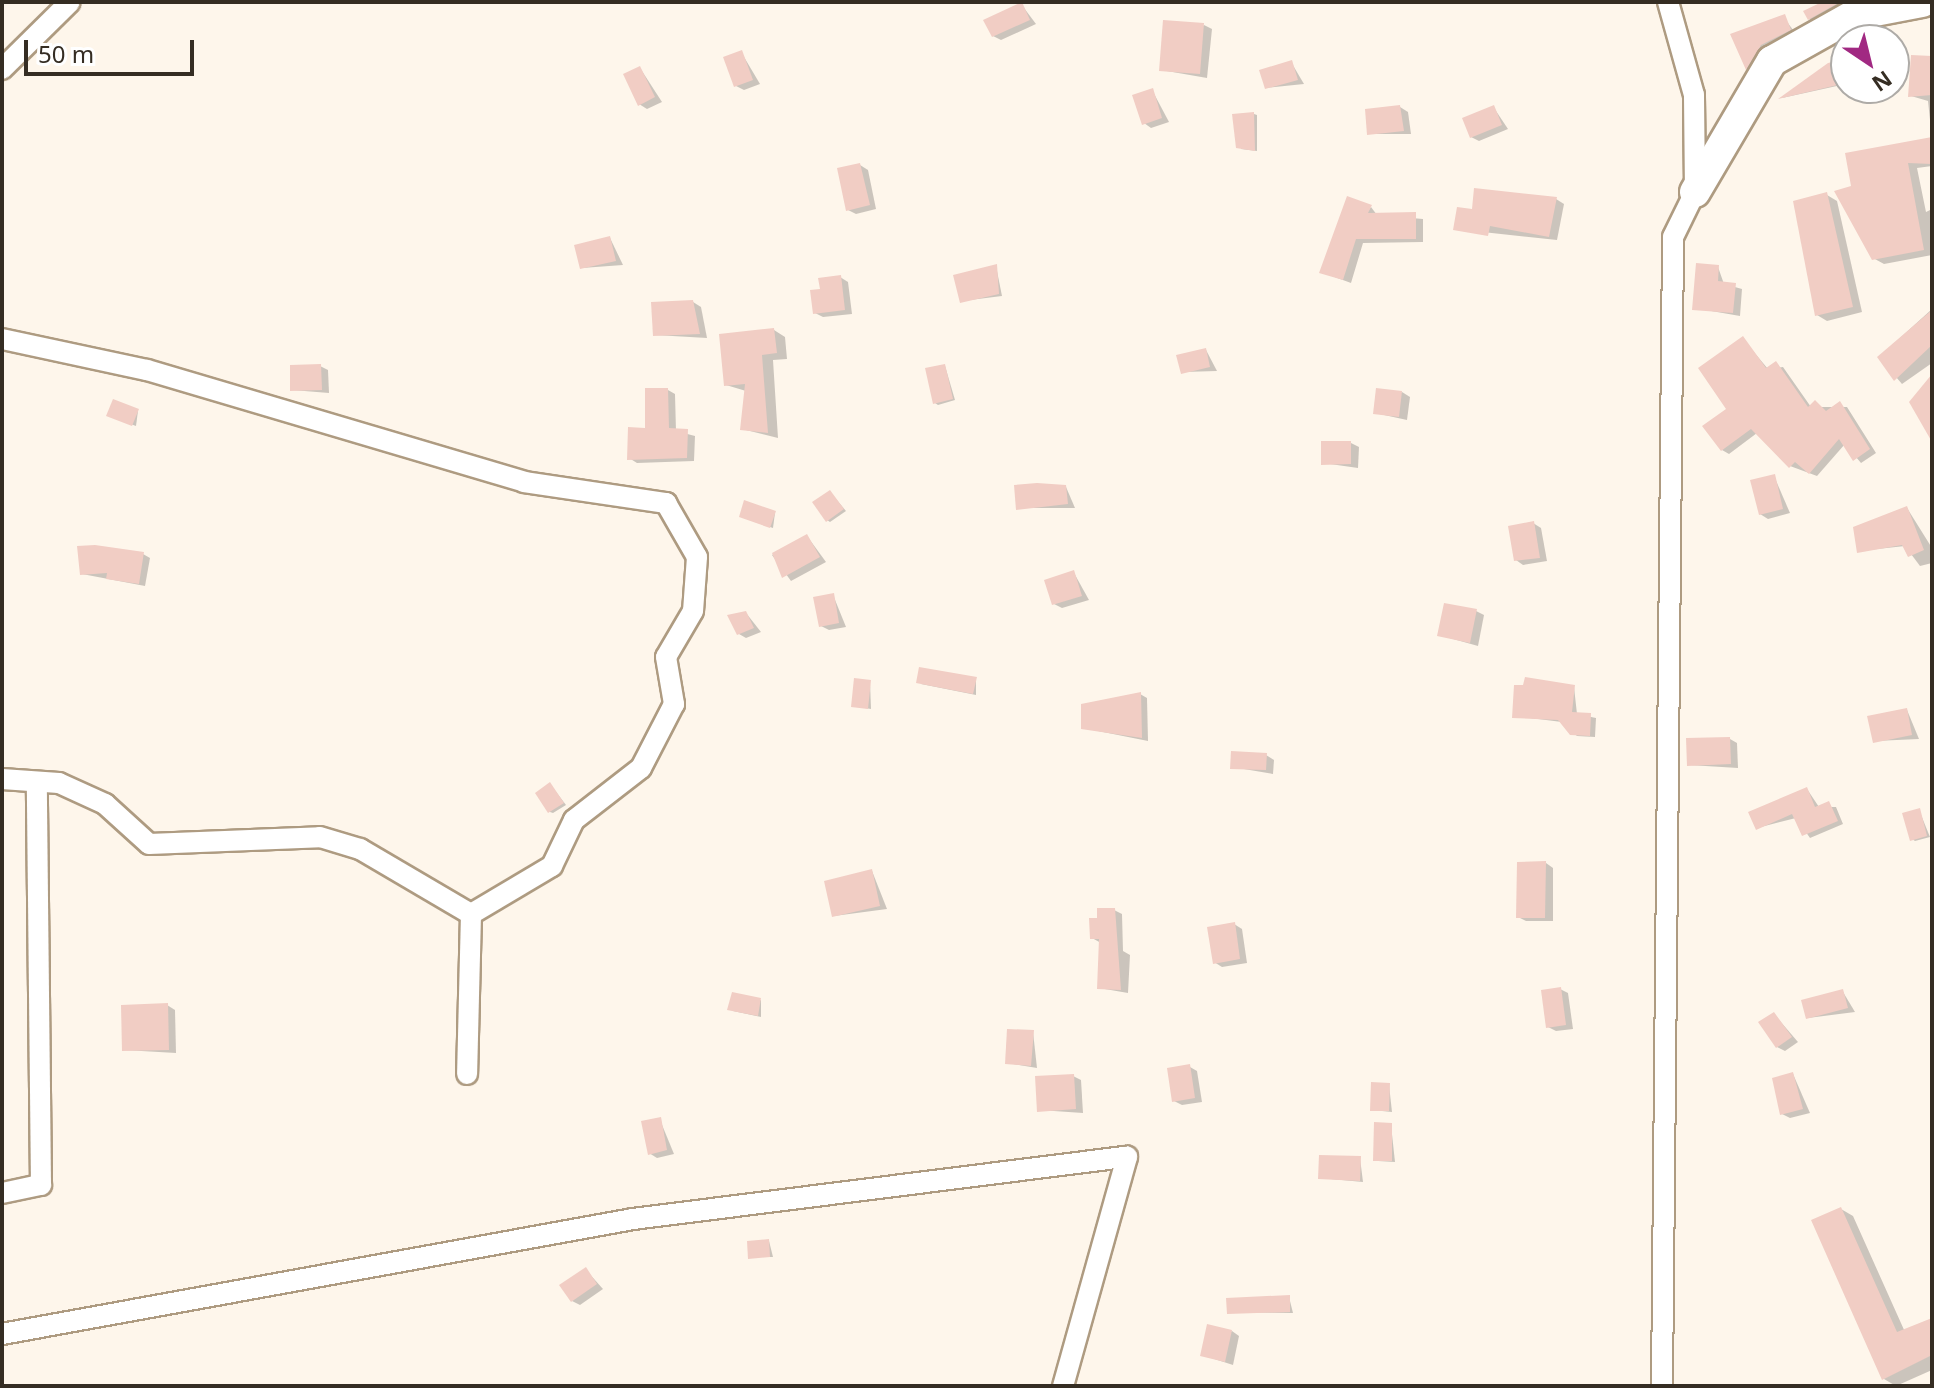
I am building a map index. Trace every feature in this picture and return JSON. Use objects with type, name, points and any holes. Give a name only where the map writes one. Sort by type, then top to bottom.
[{"type":"street","points":[[2,69],[70,2]]},
{"type":"street","points":[[1668,2],[1694,95],[1695,192]]},
{"type":"street","points":[[1662,1386],[1673,237],[1695,192],[1772,61],[1854,15],[1922,2]]},
{"type":"street","points":[[2,339],[147,370],[524,482],[666,503],[697,557],[693,611],[666,657],[674,704],[641,768],[574,820],[552,866],[471,914]]},
{"type":"street","points":[[2,779],[37,785],[59,783],[105,804],[149,844],[320,837],[360,849],[471,914]]},
{"type":"street","points":[[2,1193],[41,1185],[37,785]]},
{"type":"street","points":[[467,1074],[471,914]]},
{"type":"street","points":[[2,1334],[633,1219],[1127,1157],[1063,1386]]},
{"type":"building","points":[[1022,2],[1030,20],[992,37],[983,20]]},
{"type":"building","points":[[1822,2],[1840,2],[1808,20],[1803,11]]},
{"type":"building","points":[[1785,14],[1791,30],[1761,45],[1746,70],[1730,34]]},
{"type":"building","points":[[1163,20],[1204,23],[1200,74],[1159,71]]},
{"type":"building","points":[[742,50],[753,80],[734,87],[723,57]]},
{"type":"building","points":[[1911,55],[1932,56],[1932,95],[1910,97]]},
{"type":"building","points":[[1292,60],[1298,80],[1265,89],[1259,70]]},
{"type":"building","points":[[1828,63],[1830,87],[1778,99]]},
{"type":"building","points":[[640,66],[655,97],[638,106],[623,74]]},
{"type":"building","points":[[1153,88],[1162,118],[1142,125],[1132,95]]},
{"type":"building","points":[[1400,105],[1404,131],[1367,135],[1365,109]]},
{"type":"building","points":[[1494,105],[1502,125],[1470,138],[1462,118]]},
{"type":"building","points":[[1254,112],[1255,151],[1236,148],[1232,114]]},
{"type":"building","points":[[1932,137],[1932,164],[1908,163],[1924,250],[1872,260],[1834,191],[1851,186],[1845,153]]},
{"type":"building","points":[[860,163],[870,205],[846,211],[837,168]]},
{"type":"building","points":[[1474,188],[1557,197],[1549,237],[1490,226],[1488,236],[1453,230],[1457,207],[1472,209]]},
{"type":"building","points":[[1827,192],[1853,307],[1815,316],[1793,201]]},
{"type":"building","points":[[1347,196],[1372,205],[1368,213],[1416,212],[1416,239],[1356,239],[1343,280],[1319,273]]},
{"type":"building","points":[[610,236],[616,261],[580,269],[574,245]]},
{"type":"building","points":[[1696,263],[1719,265],[1718,281],[1736,283],[1733,313],[1692,310]]},
{"type":"building","points":[[997,264],[999,294],[960,303],[953,275]]},
{"type":"building","points":[[841,275],[845,310],[813,314],[810,290],[820,289],[818,278]]},
{"type":"building","points":[[693,300],[700,334],[653,336],[651,302]]},
{"type":"building","points":[[1932,310],[1932,345],[1894,381],[1877,357]]},
{"type":"building","points":[[774,328],[777,353],[762,355],[768,433],[740,430],[745,384],[724,386],[719,334]]},
{"type":"building","points":[[1743,336],[1766,368],[1776,361],[1808,407],[1815,400],[1826,411],[1840,401],[1870,449],[1853,461],[1839,439],[1809,474],[1795,462],[1789,468],[1751,429],[1721,451],[1702,426],[1726,409],[1698,368]]},
{"type":"building","points":[[1206,348],[1210,367],[1181,374],[1176,355]]},
{"type":"building","points":[[321,364],[322,390],[290,391],[290,365]]},
{"type":"building","points":[[945,364],[953,399],[933,404],[925,368]]},
{"type":"building","points":[[1932,374],[1932,442],[1909,402]]},
{"type":"building","points":[[645,388],[668,388],[669,428],[688,429],[687,458],[627,460],[628,427],[645,428]]},
{"type":"building","points":[[1376,388],[1402,391],[1399,417],[1373,414]]},
{"type":"building","points":[[113,399],[139,409],[132,426],[106,416]]},
{"type":"building","points":[[1321,441],[1351,441],[1351,464],[1321,465]]},
{"type":"building","points":[[1775,474],[1783,509],[1759,515],[1750,480]]},
{"type":"building","points":[[1014,485],[1066,485],[1068,504],[1016,510]]},
{"type":"building","points":[[830,490],[844,509],[826,522],[812,502]]},
{"type":"building","points":[[744,500],[776,511],[770,528],[739,517]]},
{"type":"building","points":[[1907,506],[1924,550],[1908,557],[1902,545],[1857,553],[1853,527]]},
{"type":"building","points":[[1534,521],[1540,558],[1514,561],[1508,526]]},
{"type":"building","points":[[807,534],[820,557],[782,578],[772,553]]},
{"type":"building","points":[[95,545],[144,552],[139,584],[106,579],[107,573],[80,575],[77,546]]},
{"type":"building","points":[[1074,570],[1082,596],[1052,605],[1044,580]]},
{"type":"building","points":[[834,593],[839,623],[819,627],[813,597]]},
{"type":"building","points":[[1444,603],[1477,609],[1470,643],[1437,636]]},
{"type":"building","points":[[746,611],[754,628],[737,635],[727,615]]},
{"type":"building","points":[[919,667],[977,677],[973,694],[916,683]]},
{"type":"building","points":[[1525,677],[1575,685],[1572,712],[1591,713],[1590,736],[1570,735],[1558,720],[1512,718],[1514,685],[1523,685]]},
{"type":"building","points":[[854,678],[871,680],[868,709],[851,707]]},
{"type":"building","points":[[1141,692],[1142,738],[1081,729],[1081,704]]},
{"type":"building","points":[[1907,708],[1912,735],[1873,743],[1867,716]]},
{"type":"building","points":[[1730,737],[1731,764],[1687,766],[1686,738]]},
{"type":"building","points":[[1231,751],[1267,753],[1266,770],[1230,769]]},
{"type":"building","points":[[550,782],[564,803],[548,813],[535,793]]},
{"type":"building","points":[[1807,787],[1815,807],[1829,801],[1838,821],[1802,836],[1792,814],[1756,830],[1748,812]]},
{"type":"building","points":[[1920,808],[1927,836],[1910,841],[1902,813]]},
{"type":"building","points":[[1546,861],[1545,918],[1516,918],[1517,862]]},
{"type":"building","points":[[872,869],[880,906],[832,917],[824,881]]},
{"type":"building","points":[[1097,908],[1115,908],[1121,990],[1097,989],[1099,939],[1090,939],[1089,918],[1097,918]]},
{"type":"building","points":[[1235,922],[1240,959],[1213,964],[1207,927]]},
{"type":"building","points":[[1561,987],[1566,1025],[1546,1028],[1541,990]]},
{"type":"building","points":[[1843,989],[1848,1008],[1806,1019],[1801,1000]]},
{"type":"building","points":[[732,992],[761,998],[758,1016],[727,1010]]},
{"type":"building","points":[[168,1003],[169,1050],[122,1051],[121,1005]]},
{"type":"building","points":[[1774,1012],[1792,1037],[1776,1048],[1758,1022]]},
{"type":"building","points":[[1007,1029],[1034,1030],[1031,1066],[1005,1064]]},
{"type":"building","points":[[1190,1064],[1195,1098],[1172,1102],[1167,1068]]},
{"type":"building","points":[[1793,1072],[1803,1109],[1780,1115],[1772,1078]]},
{"type":"building","points":[[1074,1074],[1076,1109],[1037,1112],[1035,1076]]},
{"type":"building","points":[[1371,1082],[1390,1083],[1389,1111],[1370,1111]]},
{"type":"building","points":[[661,1117],[667,1150],[648,1155],[641,1121]]},
{"type":"building","points":[[1374,1122],[1392,1123],[1392,1161],[1373,1161]]},
{"type":"building","points":[[1319,1155],[1361,1156],[1360,1181],[1318,1179]]},
{"type":"building","points":[[1841,1207],[1897,1332],[1932,1318],[1932,1355],[1882,1380],[1811,1220]]},
{"type":"building","points":[[769,1239],[770,1257],[748,1259],[747,1241]]},
{"type":"building","points":[[586,1267],[597,1284],[571,1302],[559,1285]]},
{"type":"building","points":[[1290,1295],[1290,1312],[1227,1314],[1226,1298]]},
{"type":"building","points":[[1207,1324],[1232,1330],[1225,1362],[1200,1356]]}]
